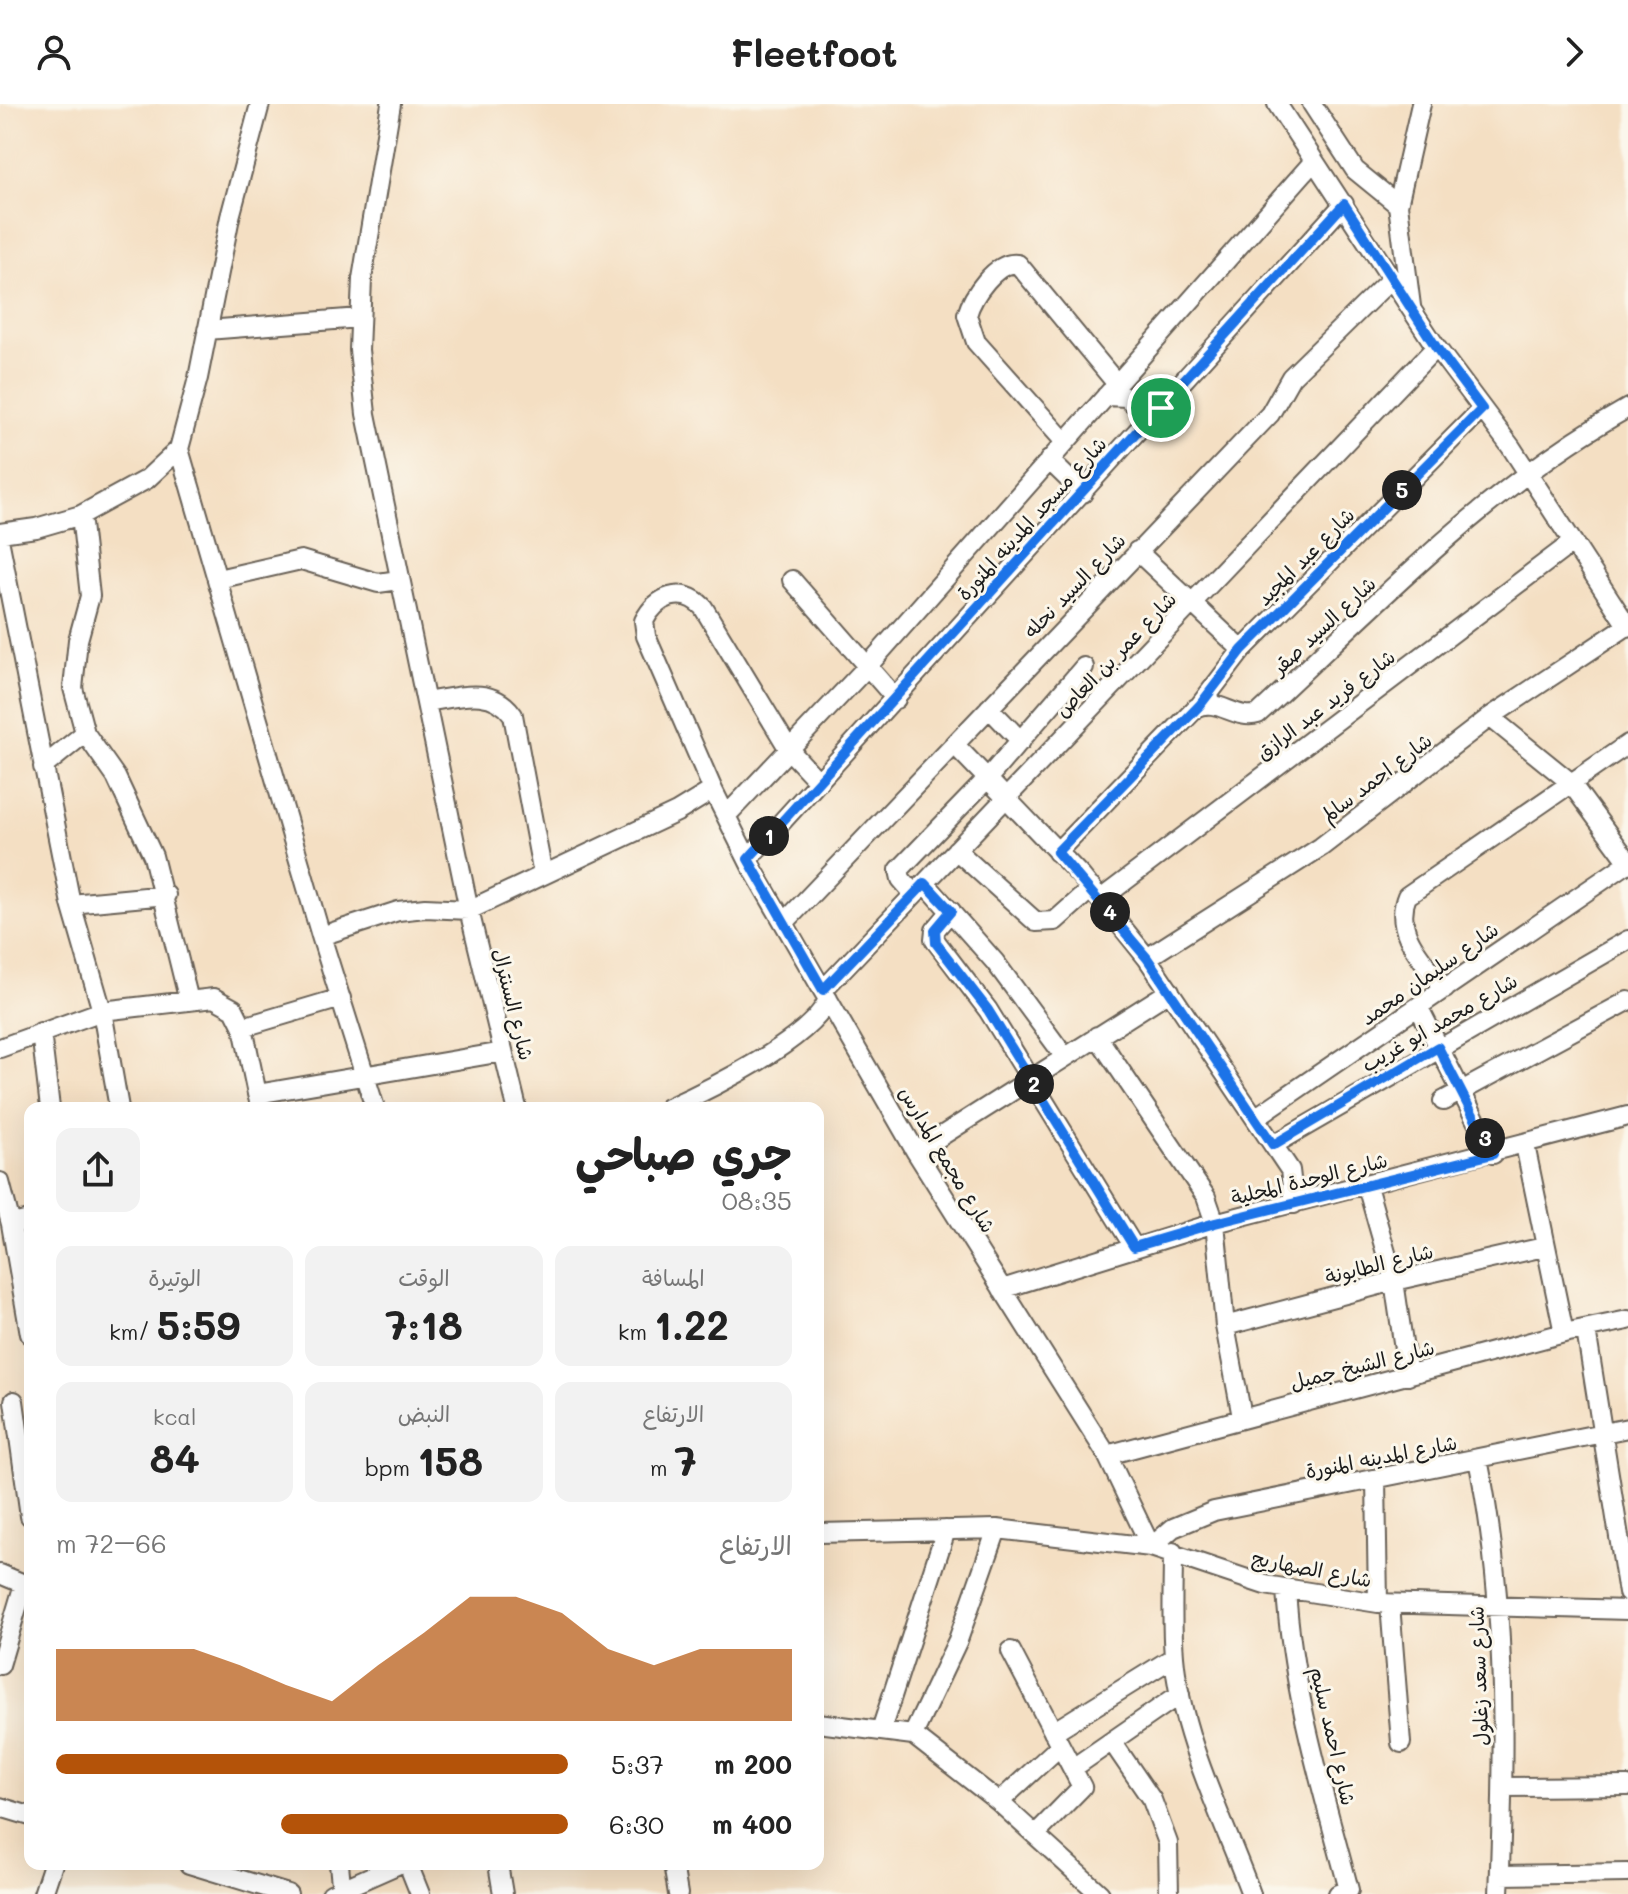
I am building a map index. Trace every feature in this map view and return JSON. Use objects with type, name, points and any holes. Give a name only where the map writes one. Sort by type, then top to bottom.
[{"type":"street","points":[[260,104],[230,217],[179,449],[321,936],[374,1102]]},
{"type":"street","name":"شارع السنترال","points":[[391,104],[362,279],[359,350],[366,414],[469,910],[516,1102]]},
{"type":"street","points":[[1277,104],[1436,347],[1528,472],[1628,626]]},
{"type":"street","points":[[1312,104],[1355,170],[1398,205]]},
{"type":"street","points":[[1412,310],[1398,205],[1421,104]]},
{"type":"street","points":[[726,816],[866,668],[1314,161]]},
{"type":"street","name":"شارع مسجد المدينه المنورة","points":[[748,859],[1344,204]]},
{"type":"street","points":[[1065,442],[976,342],[967,315],[978,291],[1006,265],[1018,264],[1112,390],[1143,412],[1161,408]]},
{"type":"street","name":"شارع السيد نحله","points":[[785,922],[1270,414],[1291,377],[1392,278]]},
{"type":"street","points":[[207,330],[360,318]]},
{"type":"street","name":"شارع عمر بن العاص","points":[[682,1102],[768,1054],[823,1011],[825,995],[920,888],[1436,347]]},
{"type":"street","name":"شارع السيد صقر","points":[[1200,705],[1212,704],[1240,716],[1258,714],[1448,539],[1528,472],[1568,443],[1628,408]]},
{"type":"street","name":"شارع عبد المجيد","points":[[1200,705],[1242,650],[1482,409]]},
{"type":"street","points":[[0,533],[36,528],[81,515],[147,479],[179,449]]},
{"type":"street","points":[[1049,460],[1083,493]]},
{"type":"street","points":[[81,515],[90,596],[78,640],[73,688],[85,733],[116,777],[136,815],[166,895],[189,1001]]},
{"type":"street","name":"شارع فريد عبد الرازق","points":[[956,850],[1036,922],[1055,921],[1096,894],[1573,542]]},
{"type":"street","points":[[0,544],[71,904],[102,1011],[118,1102]]},
{"type":"street","points":[[1137,551],[1242,650]]},
{"type":"street","points":[[218,579],[301,560],[378,583],[399,580]]},
{"type":"street","points":[[792,580],[896,699]]},
{"type":"street","name":"شارع مجمع المدارس","points":[[819,782],[790,751],[703,607],[687,595],[676,594],[659,600],[644,621],[646,636],[713,790],[748,859],[916,1152],[1107,1455],[1151,1547]]},
{"type":"street","name":"شارع احمد سالم","points":[[1147,958],[1321,847],[1490,717],[1628,626]]},
{"type":"street","points":[[1065,1057],[995,962],[951,911],[920,888],[901,879],[899,870],[987,779],[1084,667]]},
{"type":"street","points":[[426,702],[484,695],[504,703],[513,715],[543,875]]},
{"type":"street","points":[[1057,852],[1200,705]]},
{"type":"street","points":[[989,708],[1021,741]]},
{"type":"street","points":[[1490,717],[1570,782],[1628,862]]},
{"type":"street","points":[[43,767],[85,733]]},
{"type":"street","points":[[954,744],[1096,894],[1147,958],[1290,1170],[1294,1204]]},
{"type":"street","points":[[1445,989],[1404,929],[1401,910],[1407,896],[1628,744]]},
{"type":"street","points":[[321,936],[398,911],[425,908],[469,910],[677,812],[713,790]]},
{"type":"street","name":"شارع سليمان محمد","points":[[1255,1118],[1628,862]]},
{"type":"street","points":[[71,904],[166,895]]},
{"type":"street","points":[[951,911],[935,930],[934,939],[988,1010],[1134,1247]]},
{"type":"street","name":"شارع محمد ابو غريب","points":[[1273,1145],[1628,940]]},
{"type":"street","points":[[916,1152],[1170,991]]},
{"type":"street","points":[[0,1048],[102,1011],[214,998],[234,1009],[243,1027],[259,1101],[367,1075],[503,1052]]},
{"type":"street","points":[[243,1027],[341,998]]},
{"type":"street","points":[[1443,1101],[1628,1001]]},
{"type":"street","points":[[1419,1008],[1493,1154]]},
{"type":"street","points":[[41,1032],[49,1102]]},
{"type":"street","points":[[1097,1036],[1206,1197],[1215,1223],[1225,1326],[1242,1417]]},
{"type":"street","name":"شارع الوحدة المحلية","points":[[1002,1289],[1215,1223],[1493,1154],[1628,1116]]},
{"type":"street","points":[[1525,1145],[1564,1333]]},
{"type":"street","points":[[0,1182],[21,1222],[24,1259]]},
{"type":"street","points":[[1367,1186],[1394,1281],[1408,1376]]},
{"type":"street","name":"شارع الطابونة","points":[[1225,1326],[1394,1281],[1544,1247]]},
{"type":"street","name":"شارع الشيخ جميل","points":[[1107,1455],[1564,1333],[1628,1320]]},
{"type":"street","points":[[1586,1330],[1628,1593]]},
{"type":"street","points":[[15,1399],[24,1469]]},
{"type":"street","name":"شارع المدينه المنورة","points":[[1151,1547],[1173,1528],[1214,1511],[1628,1428]]},
{"type":"street","name":"شارع سعد زغلول","points":[[1478,1459],[1493,1542],[1499,1607],[1503,1787],[1499,1894]]},
{"type":"street","points":[[1376,1479],[1384,1604],[1401,1743]]},
{"type":"street","points":[[913,1735],[958,1640],[997,1529]]},
{"type":"street","name":"شارع الصهاريج","points":[[824,1533],[997,1529],[1151,1547],[1254,1582],[1384,1604],[1628,1610]]},
{"type":"street","points":[[881,1730],[946,1530]]},
{"type":"street","points":[[1173,1552],[1174,1657],[1180,1694],[1251,1894]]},
{"type":"street","points":[[0,1574],[24,1585]]},
{"type":"street","name":"شارع احمد سليم","points":[[1286,1589],[1300,1694],[1344,1892]]},
{"type":"street","points":[[0,1665],[24,1595]]},
{"type":"street","points":[[1011,1651],[1082,1789],[1035,1835]]},
{"type":"street","points":[[999,1802],[1057,1739],[1174,1657]]},
{"type":"street","points":[[1073,1768],[1180,1694]]},
{"type":"street","points":[[824,1724],[913,1735],[999,1802],[1100,1894]]},
{"type":"street","points":[[1113,1743],[1152,1800],[1168,1843],[1169,1894]]},
{"type":"street","points":[[1503,1787],[1628,1786]]},
{"type":"street","points":[[0,1807],[24,1814]]},
{"type":"street","points":[[43,1894],[51,1870]]},
{"type":"street","points":[[209,1870],[288,1894]]},
{"type":"street","points":[[339,1870],[338,1893],[386,1870]]},
{"type":"street","points":[[410,1870],[420,1894]]},
{"type":"street","points":[[499,1870],[503,1894]]},
{"type":"street","points":[[674,1870],[678,1894]]},
{"type":"street","points":[[1500,1875],[1628,1873]]},
{"type":"route","points":[[1344,204],[1436,347],[1482,409],[1242,650],[1219,676],[1200,705],[1057,852],[1092,888],[1147,958],[1273,1145],[1438,1047],[1493,1154],[1215,1223],[1134,1247],[988,1010],[936,943],[935,930],[951,911],[925,883],[823,990],[748,859],[1161,408],[1344,204]]}]
